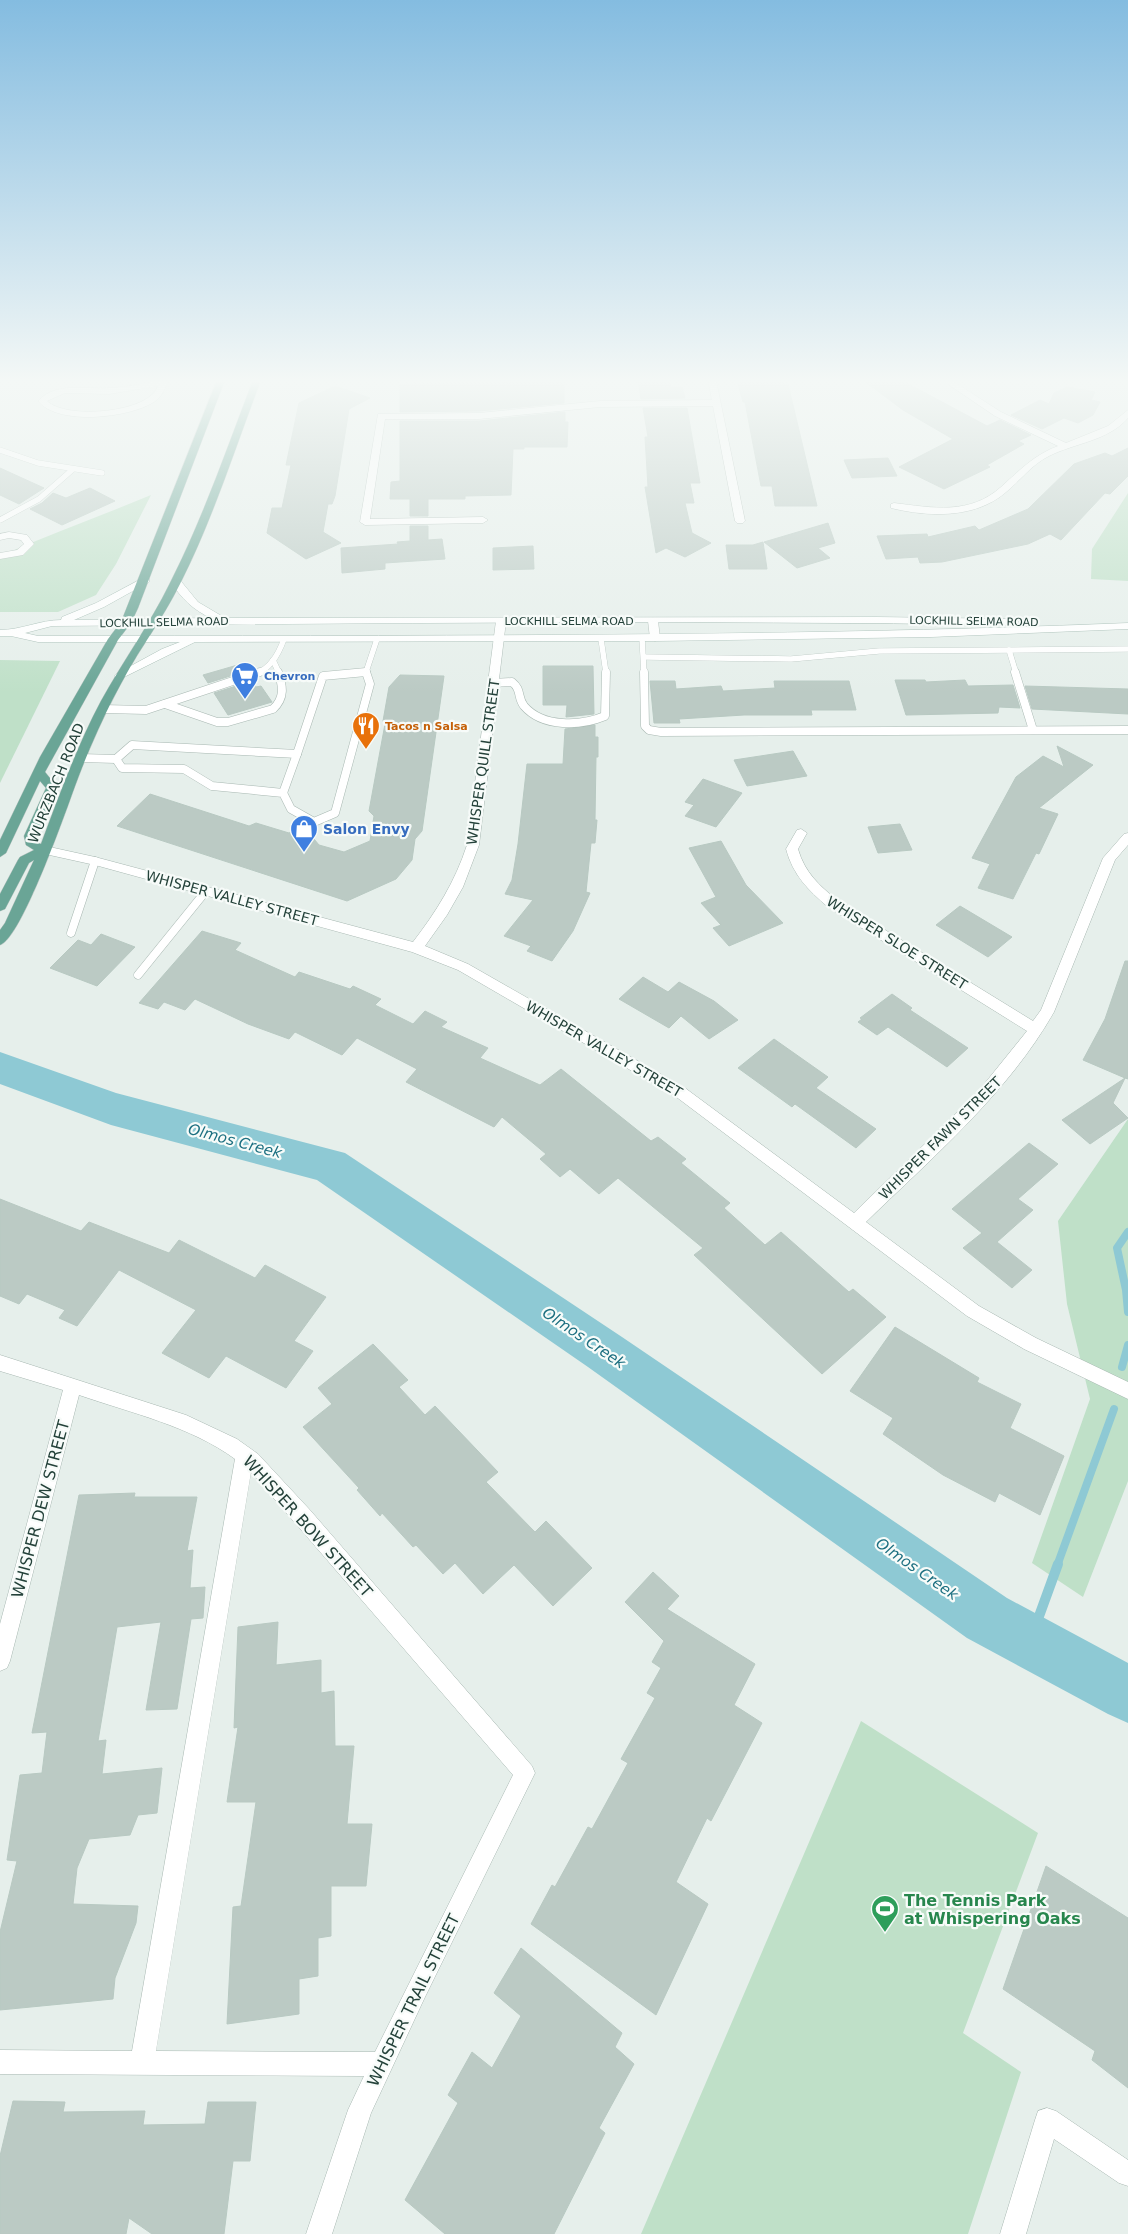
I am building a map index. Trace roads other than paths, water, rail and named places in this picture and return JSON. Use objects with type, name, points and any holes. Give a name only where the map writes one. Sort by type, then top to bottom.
[{"type":"main road","name":"WURZBACH ROAD","points":[[0,853],[39,772],[113,639],[126,623],[145,580],[181,484]]},
{"type":"main road","name":"WURZBACH ROAD","points":[[0,940],[11,925],[45,850],[81,758],[103,709],[142,639],[155,622],[176,582],[217,484]]},
{"type":"main road","points":[[39,772],[52,788],[30,836],[30,842],[34,846],[45,850]]},
{"type":"main road","points":[[0,906],[24,860],[45,850]]},
{"type":"street","points":[[371,484],[365,522],[483,520]]},
{"type":"street","points":[[733,484],[740,521]]},
{"type":"street","points":[[894,506],[936,511],[960,510],[976,506],[1005,490],[1011,484]]},
{"type":"street","points":[[0,537],[9,535],[24,537],[29,544],[20,553],[0,556]]},
{"type":"street","points":[[52,623],[100,606],[145,580]]},
{"type":"street","points":[[176,582],[195,606],[208,614],[229,621]]},
{"type":"street","name":"LOCKHILL SELMA ROAD","points":[[6,633],[52,623],[229,621],[946,620],[1128,625]]},
{"type":"street","name":"WHISPER QUILL STREET","points":[[416,948],[440,918],[456,890],[468,863],[473,845],[501,621]]},
{"type":"street","points":[[653,621],[655,638]]},
{"type":"street","points":[[377,639],[383,622]]},
{"type":"street","name":"LOCKHILL SELMA ROAD","points":[[6,633],[38,639],[499,640],[931,634],[1128,625]]},
{"type":"street","points":[[120,676],[166,651],[204,638]]},
{"type":"street","name":"WHISPER SLOE STREET","points":[[801,833],[792,848],[796,866],[809,884],[833,904],[1036,1030]]},
{"type":"street","name":"WHISPER FAWN STREET","points":[[854,1223],[986,1094],[1036,1030],[1047,1012],[1109,858],[1128,837]]},
{"type":"street","name":"WHISPER VALLEY STREET","points":[[45,850],[94,861],[416,948],[463,967],[680,1092],[973,1311],[1008,1334],[1128,1391]]},
{"type":"street","name":"WHISPER BOW STREET","points":[[0,1363],[186,1423],[209,1433],[245,1455],[303,1516],[525,1773]]},
{"type":"street","name":"WHISPER DEW STREET","points":[[0,1662],[73,1385]]},
{"type":"street","points":[[142,2063],[245,1455]]},
{"type":"street","name":"WHISPER TRAIL STREET","points":[[318,2234],[360,2110],[416,1989],[525,1773]]},
{"type":"street","points":[[0,2062],[382,2064]]},
{"type":"street","points":[[1013,2234],[1047,2120],[1128,2174]]},
{"type":"lane","points":[[0,520],[33,505],[52,492],[59,484]]},
{"type":"lane","points":[[642,638],[645,726],[650,730],[660,732],[1128,730]]},
{"type":"lane","points":[[103,709],[146,710],[262,671],[279,654],[284,639]]},
{"type":"lane","points":[[366,672],[323,676],[284,793],[291,809],[314,822],[335,814],[370,684],[366,672],[377,639]]},
{"type":"lane","points":[[493,683],[512,682],[518,687],[522,703],[530,712],[541,718],[566,723],[595,721],[604,716],[606,699],[606,668],[601,639]]},
{"type":"lane","points":[[644,658],[811,658],[842,657],[879,651],[1128,649]]},
{"type":"lane","points":[[1009,650],[1033,730]]},
{"type":"lane","points":[[165,704],[217,722],[228,722],[273,709],[279,705],[282,698],[283,680],[273,660]]},
{"type":"lane","points":[[81,758],[116,759],[132,745],[296,754]]},
{"type":"lane","points":[[116,759],[122,768],[184,770],[212,786],[284,793]]},
{"type":"lane","points":[[71,933],[94,861]]},
{"type":"lane","points":[[138,975],[206,891]]},
{"type":"waterway","name":"Olmos Creek","points":[[0,1068],[111,1108],[330,1166],[605,1352],[987,1618],[1128,1694]]},
{"type":"waterway","points":[[1128,1232],[1117,1248],[1126,1290],[1128,1312]]},
{"type":"waterway","points":[[1122,1367],[1128,1345]]},
{"type":"waterway","points":[[1057,1566],[1114,1409]]},
{"type":"waterway","points":[[1030,1641],[1058,1564]]},
{"type":"place","name":"Chevron","points":[[245,700]]},
{"type":"place","name":"Tacos n Salsa","points":[[366,750]]},
{"type":"place","name":"Salon Envy","points":[[304,853]]},
{"type":"place","name":"The Tennis Park at Whispering Oaks","points":[[885,1933]]}]
